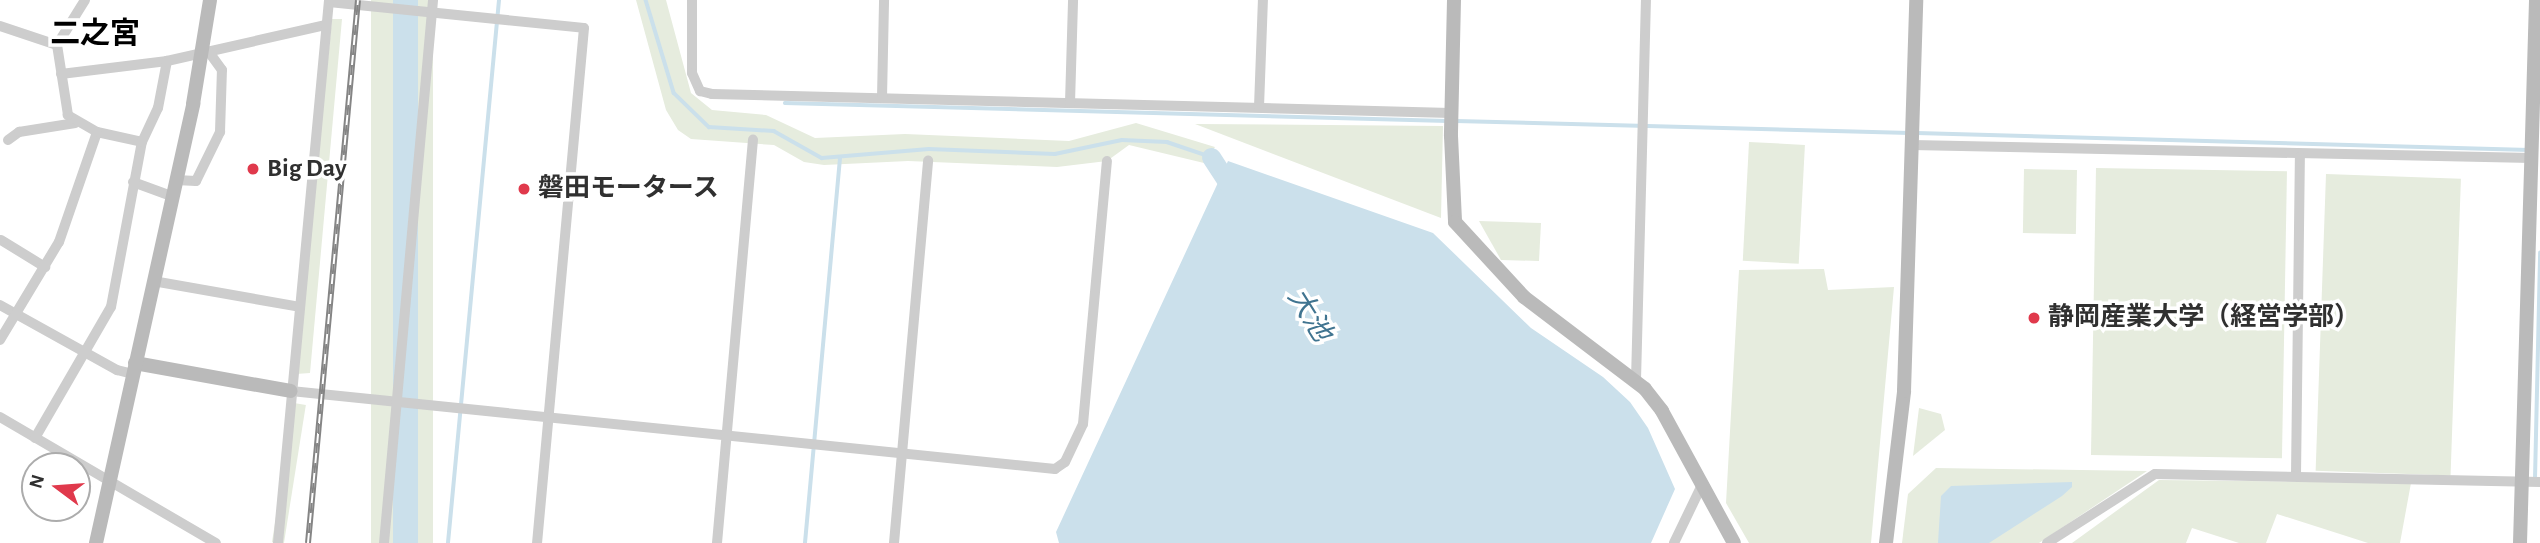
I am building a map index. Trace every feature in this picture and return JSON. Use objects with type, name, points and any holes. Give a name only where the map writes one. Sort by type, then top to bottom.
[{"type":"street","points":[[85,0],[57,45],[68,115],[75,123],[97,132],[142,142]]},
{"type":"street","points":[[96,543],[205,52],[210,0]]},
{"type":"street","points":[[384,543],[394,401],[433,0]]},
{"type":"street","points":[[692,0],[691,65],[700,91],[1451,113]]},
{"type":"street","points":[[882,98],[884,0]]},
{"type":"street","points":[[1070,103],[1073,0]]},
{"type":"street","points":[[1259,107],[1262,0]]},
{"type":"street","points":[[1454,0],[1451,113],[1455,222],[1524,296],[1636,380],[1662,411],[1701,487],[1734,543]]},
{"type":"street","points":[[1636,380],[1646,0]]},
{"type":"street","points":[[1885,543],[1903,391],[1916,0]]},
{"type":"street","points":[[2520,543],[2536,0]]},
{"type":"street","points":[[278,543],[329,1],[381,11],[584,27],[537,543]]},
{"type":"street","points":[[61,74],[167,61],[326,25]]},
{"type":"street","points":[[0,26],[57,45]]},
{"type":"street","points":[[176,180],[196,181],[220,132],[222,70],[205,52]]},
{"type":"street","points":[[35,438],[111,307],[142,142],[158,108],[167,61]]},
{"type":"street","points":[[8,139],[19,132],[75,123]]},
{"type":"street","points":[[0,340],[59,242],[97,132]]},
{"type":"street","points":[[717,543],[754,140]]},
{"type":"street","points":[[1912,145],[2300,157],[2533,151]]},
{"type":"street","points":[[2296,475],[2300,157]]},
{"type":"street","points":[[894,543],[928,161]]},
{"type":"street","points":[[0,305],[85,351],[134,369],[292,391],[548,419],[1055,469],[1065,463],[1083,424],[1107,161]]},
{"type":"street","points":[[133,182],[172,197]]},
{"type":"street","points":[[1,240],[45,267]]},
{"type":"street","points":[[153,281],[299,306]]},
{"type":"street","points":[[0,417],[216,543]]},
{"type":"street","points":[[2047,543],[2155,474],[2540,482]]},
{"type":"street","points":[[1674,543],[1701,487]]},
{"type":"shaded area","points":[[371,0],[433,0],[433,543],[371,543]]},
{"type":"shaded area","points":[[636,0],[666,0],[691,93],[712,110],[766,115],[815,138],[905,134],[1069,141],[1136,123],[1215,147],[1204,163],[1129,145],[1107,161],[1057,167],[908,161],[824,165],[804,162],[774,145],[691,139],[678,130],[666,110]]},
{"type":"shaded area","points":[[332,19],[342,19],[310,373],[296,374]]},
{"type":"shaded area","points":[[1195,124],[1443,126],[1441,218]]},
{"type":"shaded area","points":[[1749,142],[1805,145],[1799,264],[1743,261]]},
{"type":"shaded area","points":[[2096,168],[2287,171],[2282,458],[2091,455]]},
{"type":"shaded area","points":[[2024,169],[2077,170],[2076,234],[2023,233]]},
{"type":"shaded area","points":[[2326,174],[2461,179],[2451,476],[2316,471]]},
{"type":"shaded area","points":[[1479,221],[1541,223],[1539,261],[1501,260]]},
{"type":"shaded area","points":[[1824,269],[1828,290],[1894,287],[1871,543],[1749,543],[1726,503],[1739,270]]},
{"type":"shaded area","points":[[294,403],[306,405],[284,543],[272,542]]},
{"type":"shaded area","points":[[1919,408],[1941,414],[1945,430],[1913,456]]},
{"type":"shaded area","points":[[1936,468],[2147,471],[2039,543],[1902,543],[1908,494]]},
{"type":"shaded area","points":[[2159,480],[2411,483],[2400,543],[2368,543],[2277,514],[2266,543],[2239,543],[2192,528],[2186,543],[2072,543]]},
{"type":"water","points":[[393,0],[418,0],[418,543],[393,543]]},
{"type":"water","points":[[1228,161],[1433,233],[1531,328],[1603,377],[1630,402],[1648,428],[1675,489],[1651,543],[1059,543],[1056,532]]},
{"type":"water","points":[[2072,482],[2072,487],[2062,496],[1989,543],[1938,543],[1941,496],[1951,486]]},
{"type":"waterway","points":[[448,543],[499,0]]},
{"type":"waterway","points":[[646,0],[674,93],[709,127],[774,131],[822,158],[929,149],[1055,154],[1122,140],[1167,142],[1211,157]]},
{"type":"waterway","points":[[785,103],[1448,121]]},
{"type":"waterway","points":[[1456,121],[1910,133]]},
{"type":"waterway","points":[[1917,133],[2529,150]]},
{"type":"waterway","name":"大池","points":[[1211,157],[1235,194]]},
{"type":"waterway","points":[[805,543],[840,158]]},
{"type":"waterway","points":[[2535,479],[2540,253]]},
{"type":"railway","points":[[308,543],[358,0]]},
{"type":"place","name":"Big Day","points":[[253,169]]},
{"type":"place","name":"磐田モータース","points":[[524,189]]},
{"type":"place","name":"静岡産業大学（経営学部）","points":[[2034,318]]},
{"type":"district","name":"二之宮","points":[[95,34]]}]
